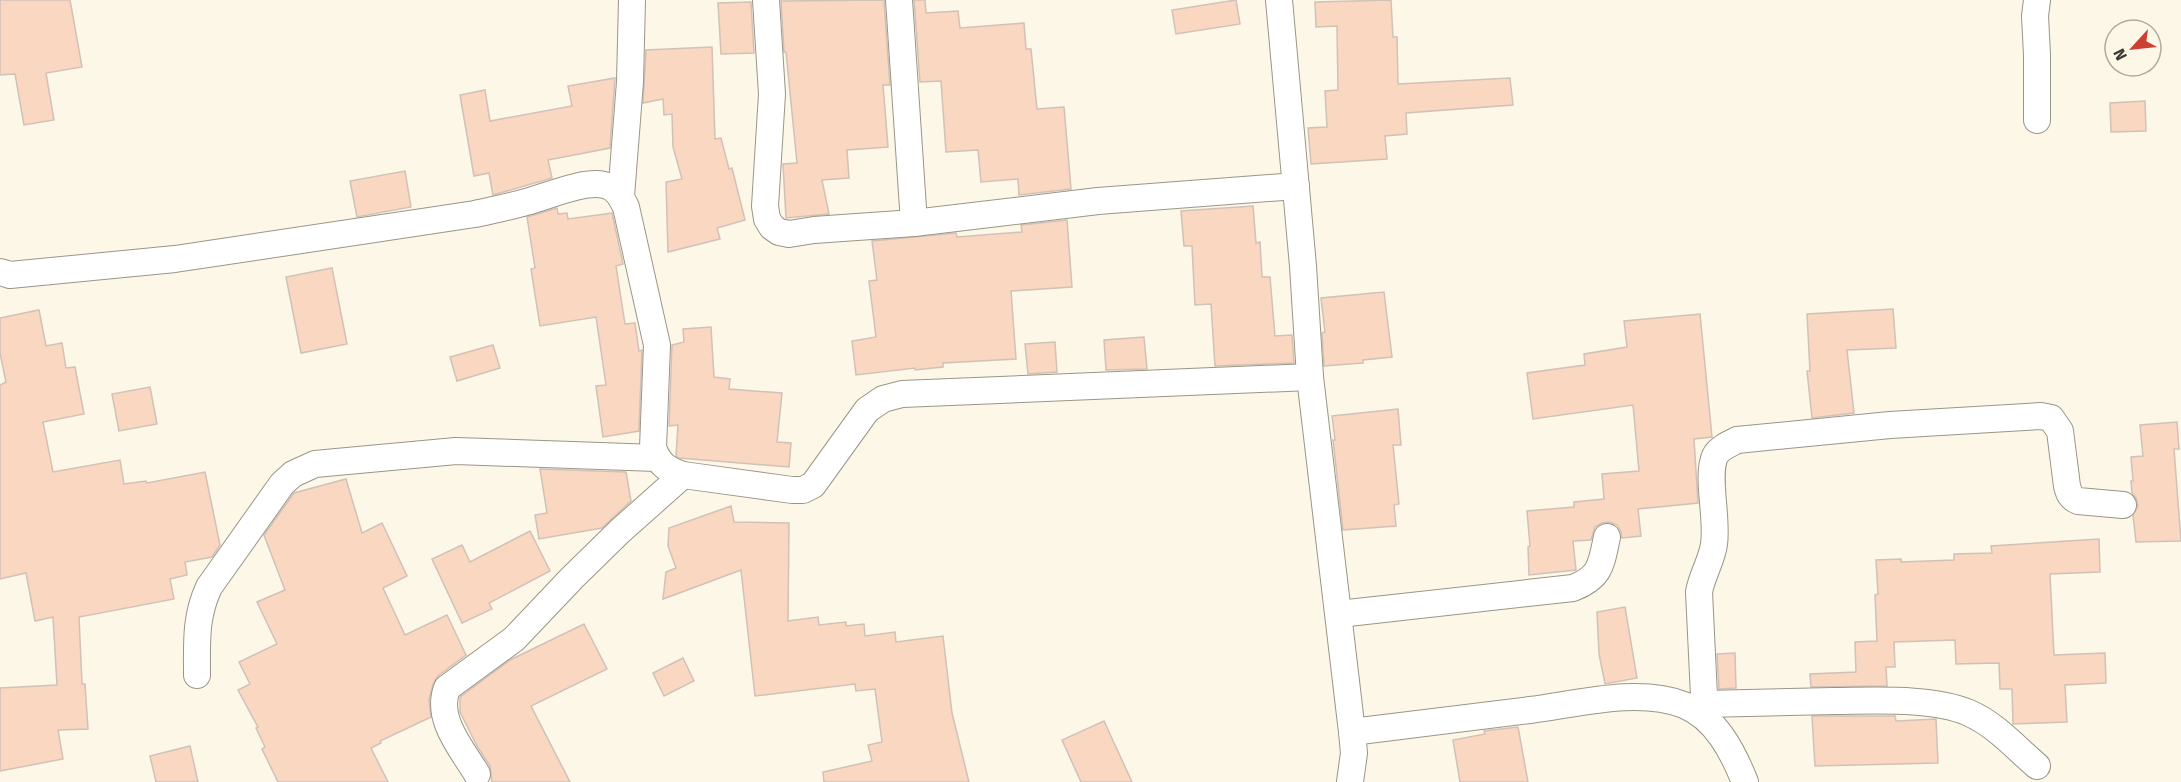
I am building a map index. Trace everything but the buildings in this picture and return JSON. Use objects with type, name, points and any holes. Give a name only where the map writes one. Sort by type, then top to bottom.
[{"type":"street","points":[[621,196],[630,82],[632,0]]},
{"type":"street","points":[[766,0],[772,94],[765,206],[767,219],[778,232],[789,234],[914,223],[1098,201],[1296,186]]},
{"type":"street","points":[[899,0],[914,223]]},
{"type":"street","points":[[1279,0],[1310,377],[1354,753],[1350,782]]},
{"type":"street","points":[[2037,0],[2035,16],[2037,120]]},
{"type":"street","points":[[0,272],[10,275],[29,274],[175,259],[475,214],[524,203],[588,184],[603,184],[621,196],[626,207],[657,345],[653,448],[657,458],[670,471],[683,475],[803,490],[813,485],[821,476],[867,410],[883,399],[902,394],[1310,377]]},
{"type":"street","points":[[1744,782],[1736,759],[1705,710],[1699,592],[1714,548],[1716,531],[1712,470],[1715,455],[1724,447],[1737,440],[1890,425],[2041,416],[2051,418],[2060,431],[2067,486],[2073,499],[2123,505]]},
{"type":"street","points":[[197,675],[198,621],[201,605],[209,587],[282,484],[303,469],[332,461],[456,451],[657,458]]},
{"type":"street","points":[[477,774],[443,713],[442,700],[447,688],[514,639],[620,531],[683,475]]},
{"type":"street","points":[[1339,614],[1573,588],[1588,582],[1596,574],[1601,563],[1606,537]]},
{"type":"street","points":[[1352,732],[1628,698],[1665,699],[1705,710],[1862,701],[1910,702],[1938,705],[1968,712],[1987,723],[2037,766]]}]
